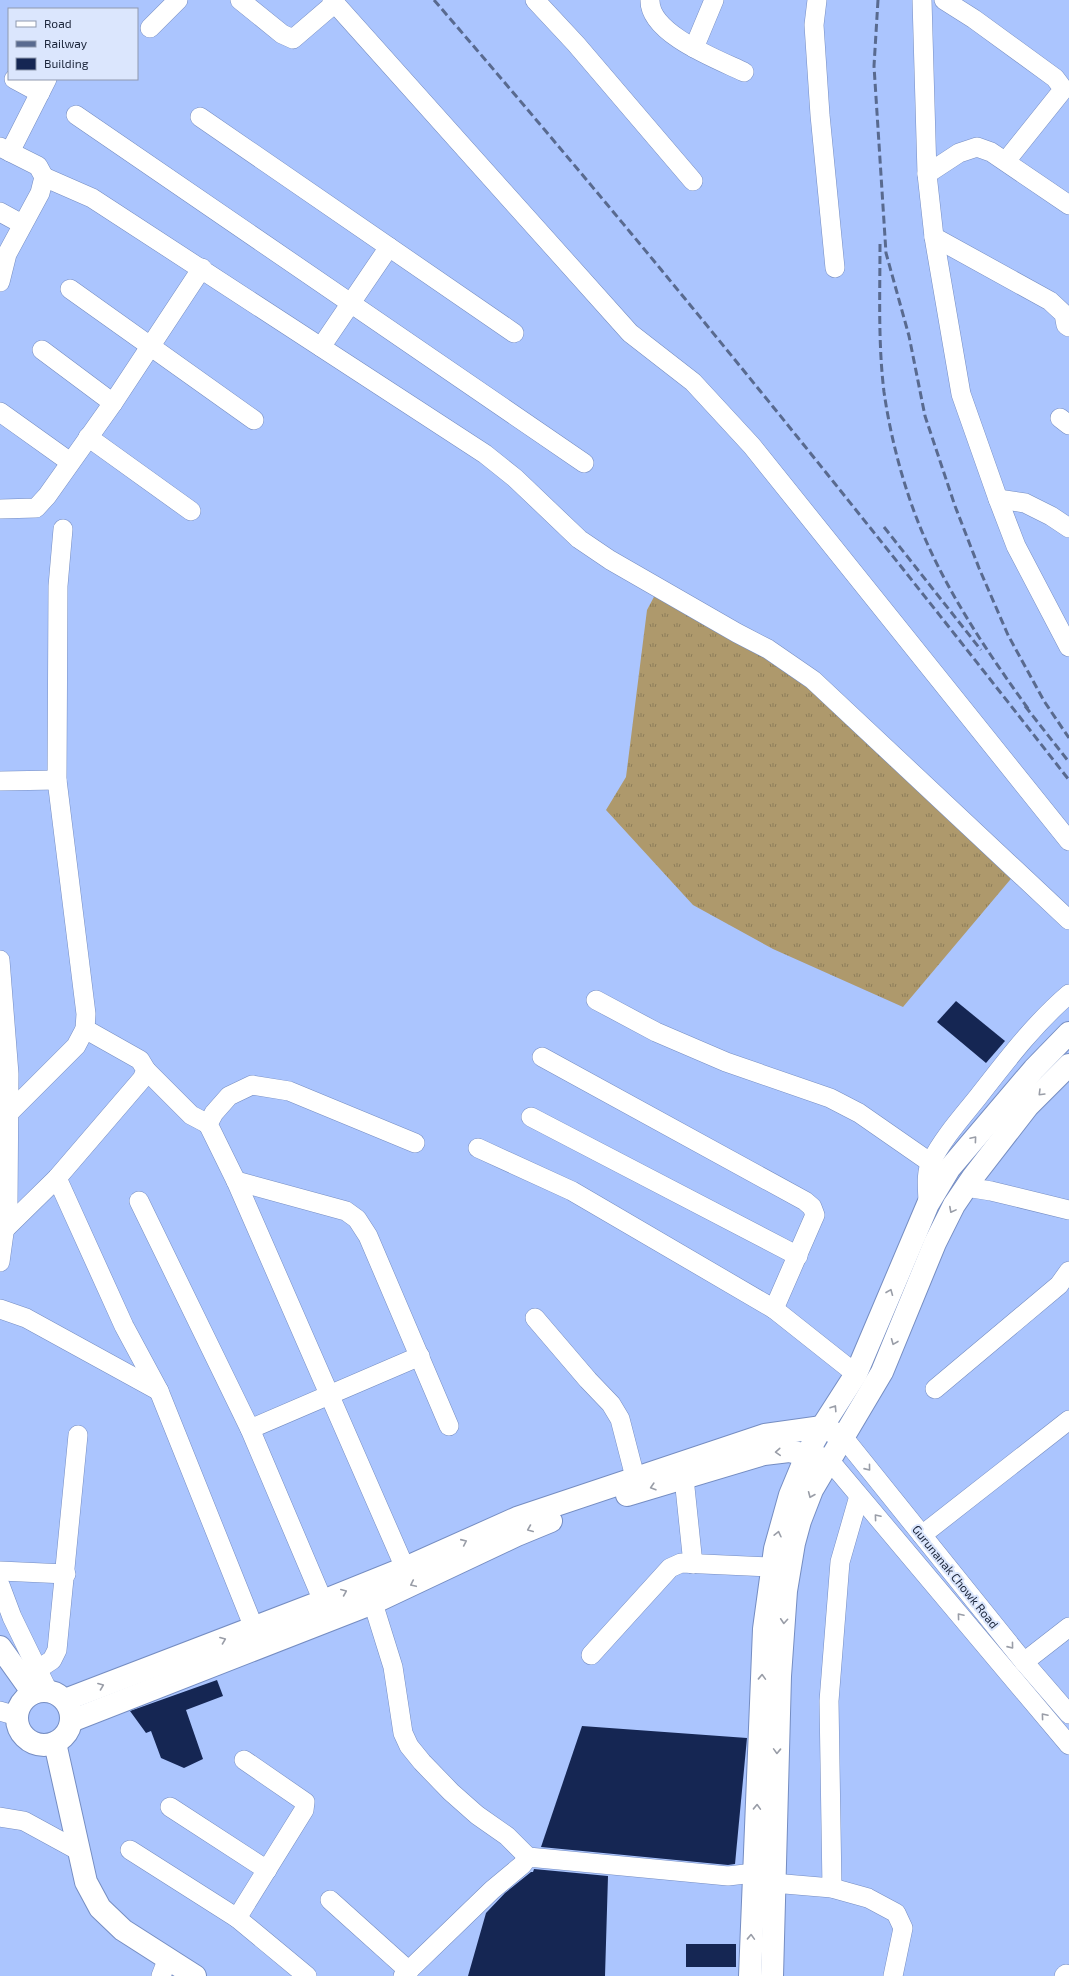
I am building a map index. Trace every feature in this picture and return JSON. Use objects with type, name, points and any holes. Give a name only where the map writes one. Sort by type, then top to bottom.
[{"type":"main road","points":[[750,1976],[764,1629],[772,1567],[780,1527],[790,1495],[807,1454],[822,1427],[856,1374],[928,1204],[940,1166],[1069,1033]]},
{"type":"main road","points":[[772,1976],[773,1883],[780,1676],[786,1591],[794,1542],[800,1521],[812,1490],[882,1372],[935,1243],[954,1206],[970,1182],[1028,1106],[1069,1065]]},
{"type":"main road","points":[[0,1647],[48,1695],[70,1711],[71,1721],[68,1729],[63,1737],[55,1743],[46,1745],[37,1744],[28,1740],[8,1713],[19,1706],[25,1699],[48,1695],[254,1628],[405,1568],[517,1518],[635,1477],[764,1435],[822,1427],[844,1438]]},
{"type":"main road","points":[[71,1721],[373,1603],[517,1535],[572,1512],[764,1454],[789,1451],[807,1454],[830,1461]]},
{"type":"main road","points":[[55,1743],[86,1882],[100,1908],[164,1967],[195,1976]]},
{"type":"street","points":[[150,28],[178,0]]},
{"type":"street","points":[[240,0],[282,34],[293,39],[333,2],[630,333],[693,382],[752,446],[1069,841]]},
{"type":"street","points":[[650,0],[650,4],[659,21],[671,33],[694,48],[744,72]]},
{"type":"street","points":[[694,48],[714,0]]},
{"type":"street","points":[[817,0],[814,25],[820,115],[835,268]]},
{"type":"street","points":[[922,0],[927,174],[934,237],[962,394],[998,499],[1016,546],[1069,647]]},
{"type":"street","points":[[944,0],[974,19],[1055,78],[1061,86],[1062,91],[1006,162]]},
{"type":"street","points":[[542,2],[693,181]]},
{"type":"street","points":[[18,80],[43,86],[5,150],[38,166],[44,177],[92,198],[202,268],[485,454],[515,478],[579,539],[610,560],[716,622],[768,649],[813,680],[1069,920]]},
{"type":"street","points":[[76,115],[584,464]]},
{"type":"street","points":[[200,117],[514,333]]},
{"type":"street","points":[[927,174],[959,153],[977,147],[991,152],[1069,205]]},
{"type":"street","points":[[0,282],[7,254],[40,193],[44,177]]},
{"type":"street","points":[[0,212],[22,224]]},
{"type":"street","points":[[934,237],[1050,301],[1064,314],[1066,325],[1069,327]]},
{"type":"street","points":[[321,347],[389,247]]},
{"type":"street","points":[[0,509],[36,508],[47,496],[88,436],[113,404],[202,268]]},
{"type":"street","points":[[70,289],[254,420]]},
{"type":"street","points":[[42,350],[113,404]]},
{"type":"street","points":[[0,412],[70,462]]},
{"type":"street","points":[[88,436],[192,511]]},
{"type":"street","points":[[998,499],[1025,503],[1052,516],[1069,528]]},
{"type":"street","points":[[8,1114],[76,1046],[85,1029],[86,1014],[57,780],[58,593],[63,529]]},
{"type":"street","points":[[0,781],[57,780]]},
{"type":"street","points":[[0,960],[9,1074],[4,1176],[8,1204],[0,1262]]},
{"type":"street","points":[[596,1000],[656,1032],[726,1062],[830,1098],[859,1114],[940,1166],[951,1130],[1014,1051],[1047,1013],[1069,994]]},
{"type":"street","points":[[85,1029],[140,1060],[146,1070],[191,1115],[208,1124],[236,1181],[405,1568]]},
{"type":"street","points":[[542,1057],[805,1201],[812,1207],[815,1215],[774,1309]]},
{"type":"street","points":[[4,1230],[57,1178],[142,1079],[146,1070]]},
{"type":"street","points":[[208,1124],[214,1113],[229,1096],[252,1085],[289,1092],[415,1143]]},
{"type":"street","points":[[531,1117],[798,1256]]},
{"type":"street","points":[[478,1148],[572,1191],[774,1309],[856,1374]]},
{"type":"street","points":[[57,1178],[124,1326],[159,1391],[254,1628]]},
{"type":"street","points":[[236,1181],[346,1211],[357,1219],[368,1236],[449,1426]]},
{"type":"street","points":[[970,1182],[990,1191],[1069,1210]]},
{"type":"street","points":[[139,1201],[250,1429],[323,1601]]},
{"type":"street","points":[[936,1389],[1059,1284],[1069,1271]]},
{"type":"street","points":[[0,1309],[26,1318],[159,1391]]},
{"type":"street","points":[[535,1318],[588,1380],[611,1404],[620,1419],[635,1477]]},
{"type":"street","points":[[250,1429],[330,1396],[420,1356]]},
{"type":"street","points":[[922,1535],[1069,1420]]},
{"type":"street","points":[[37,1670],[52,1660],[57,1650],[66,1574],[78,1435]]},
{"type":"street","name":"Gurunanak Chowk Road","points":[[844,1438],[1024,1662],[1069,1714]]},
{"type":"street","points":[[830,1461],[1069,1746]]},
{"type":"street","points":[[684,1478],[693,1564]]},
{"type":"street","points":[[832,1888],[830,1693],[840,1562],[859,1496]]},
{"type":"street","points":[[591,1655],[670,1568],[681,1563],[772,1567]]},
{"type":"street","points":[[0,1571],[66,1574]]},
{"type":"street","points":[[0,1585],[12,1617],[48,1695]]},
{"type":"street","points":[[373,1603],[393,1667],[403,1733],[409,1746],[451,1792],[477,1815],[506,1836],[528,1857],[728,1876],[754,1873]]},
{"type":"street","points":[[1024,1662],[1069,1627]]},
{"type":"street","points":[[238,1918],[304,1810],[305,1802],[244,1760]]},
{"type":"street","points":[[170,1807],[267,1870]]},
{"type":"street","points":[[0,1817],[24,1821],[79,1851]]},
{"type":"street","points":[[130,1850],[238,1918],[307,1976]]},
{"type":"street","points":[[330,1900],[406,1973],[492,1890],[522,1865],[528,1857]]},
{"type":"street","points":[[773,1883],[832,1888],[868,1898],[896,1913],[903,1928],[893,1976]]},
{"type":"green space","points":[[656,593],[797,672],[1015,874],[903,1007],[773,949],[693,905],[606,810],[626,777],[647,610]]},
{"type":"building","points":[[956,1001],[1005,1041],[986,1063],[937,1022]]},
{"type":"building","points":[[217,1680],[223,1696],[186,1710],[203,1759],[184,1768],[161,1758],[151,1731],[146,1733],[130,1711]]},
{"type":"building","points":[[582,1726],[747,1738],[735,1864],[728,1865],[541,1847]]},
{"type":"building","points":[[534,1869],[608,1876],[605,1976],[468,1976],[486,1913],[505,1893],[533,1872]]},
{"type":"building","points":[[686,1944],[736,1944],[736,1967],[686,1967]]},
{"type":"railway","points":[[434,0],[597,192],[756,386],[914,582],[1069,780]]},
{"type":"railway","points":[[878,0],[874,66],[886,253],[909,336],[925,416],[955,506],[979,568],[1008,635],[1044,701],[1069,738]]},
{"type":"railway","points":[[880,244],[880,337],[884,392],[895,449],[912,507],[927,543],[961,608],[987,650],[1029,710]]},
{"type":"railway","points":[[884,527],[981,650]]},
{"type":"railway","points":[[1025,706],[1069,762]]}]
